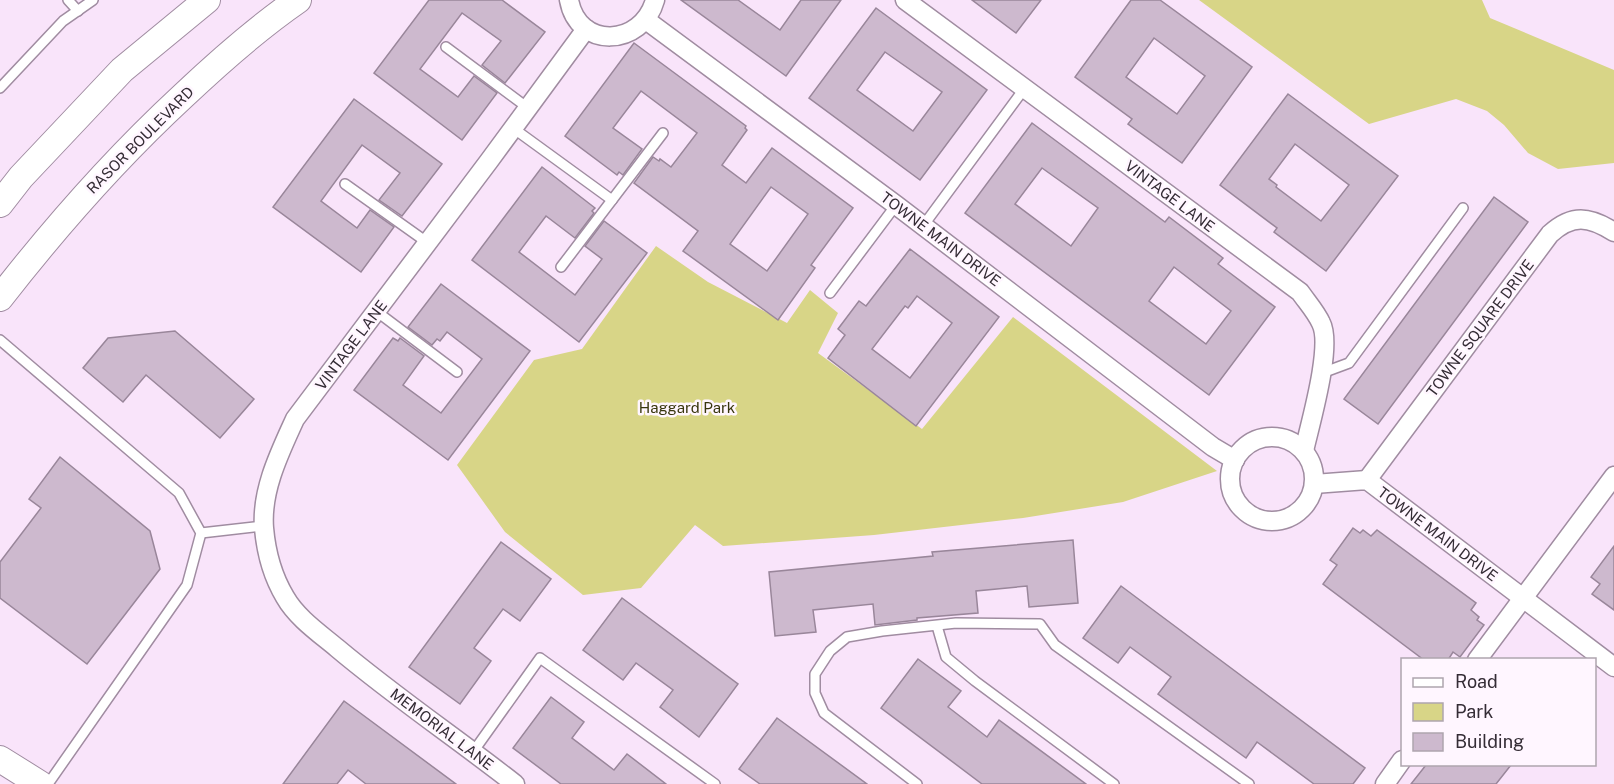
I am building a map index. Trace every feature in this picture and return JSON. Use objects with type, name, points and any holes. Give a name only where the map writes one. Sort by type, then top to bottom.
[{"type":"main road","points":[[0,204],[21,177],[122,70],[207,0]]},
{"type":"main road","name":"RASOR BOULEVARD","points":[[0,298],[38,249],[114,162],[234,47],[298,0]]},
{"type":"main road","points":[[0,759],[40,784]]},
{"type":"street","points":[[569,0],[573,14],[586,29],[604,36],[620,36],[634,30],[646,20],[655,0]]},
{"type":"street","name":"VINTAGE LANE","points":[[905,0],[1300,292],[1323,324],[1324,342],[1322,373],[1304,451]]},
{"type":"street","name":"TOWNE MAIN DRIVE","points":[[646,20],[896,205],[1213,447],[1235,460]]},
{"type":"street","name":"VINTAGE LANE","points":[[369,675],[301,618],[285,598],[272,567],[263,526],[266,496],[274,468],[295,419],[586,29]]},
{"type":"street","name":"TOWNE SQUARE DRIVE","points":[[1367,480],[1550,234],[1563,222],[1584,219],[1600,223],[1614,232]]},
{"type":"street","points":[[1263,438],[1282,438],[1304,451],[1314,470],[1314,484],[1309,499],[1300,510],[1288,518],[1274,521],[1259,520],[1246,513],[1237,502],[1231,489],[1230,474],[1235,460],[1247,446],[1263,438]]},
{"type":"street","points":[[1478,658],[1614,476]]},
{"type":"street","name":"TOWNE MAIN DRIVE","points":[[1314,484],[1367,480],[1614,667]]},
{"type":"street","name":"MEMORIAL LANE","points":[[369,675],[514,784]]},
{"type":"street","points":[[1384,784],[1401,761]]},
{"type":"lane","points":[[68,0],[78,11]]},
{"type":"lane","points":[[0,87],[63,21],[93,0]]},
{"type":"lane","points":[[447,47],[528,108]]},
{"type":"lane","points":[[923,226],[1024,89]]},
{"type":"lane","points":[[513,128],[612,200]]},
{"type":"lane","points":[[561,267],[663,133]]},
{"type":"lane","points":[[345,184],[428,243]]},
{"type":"lane","points":[[830,293],[896,205]]},
{"type":"lane","points":[[1322,373],[1349,363],[1463,208]]},
{"type":"lane","points":[[376,311],[457,372]]},
{"type":"lane","points":[[0,340],[179,494],[201,533],[187,585],[48,784]]},
{"type":"lane","points":[[201,533],[263,526]]},
{"type":"lane","points":[[917,784],[872,752],[824,713],[815,693],[815,674],[831,651],[847,637],[882,631],[956,624],[1040,624],[1055,645],[1244,783]]},
{"type":"lane","points":[[937,626],[946,657],[1114,784]]},
{"type":"lane","points":[[473,752],[540,658],[704,781],[715,784]]},
{"type":"green space","points":[[1199,0],[1482,0],[1490,18],[1614,70],[1614,163],[1558,169],[1528,153],[1504,125],[1487,111],[1456,99],[1369,124]]},
{"type":"green space","name":"Haggard Park","points":[[656,246],[708,282],[787,323],[810,290],[838,313],[818,353],[922,429],[1013,317],[1217,471],[1123,502],[1023,518],[874,535],[723,546],[695,525],[641,588],[583,595],[505,532],[457,465],[534,360],[582,349]]},
{"type":"building","points":[[429,0],[502,0],[545,32],[505,83],[482,65],[501,41],[462,13],[420,69],[458,97],[474,76],[497,93],[462,140],[374,73]]},
{"type":"building","points":[[681,0],[738,0],[780,30],[801,0],[841,0],[786,76]]},
{"type":"building","points":[[972,0],[1041,0],[1016,33]]},
{"type":"building","points":[[1131,0],[1160,0],[1252,67],[1182,163],[1128,124],[1132,119],[1075,77]],"holes":[[[1154,38],[1205,76],[1177,114],[1126,77]]]},
{"type":"building","points":[[876,8],[987,90],[920,180],[809,98]],"holes":[[[885,52],[942,92],[913,131],[857,90]]]},
{"type":"building","points":[[634,43],[746,126],[747,130],[722,165],[746,183],[772,148],[853,208],[811,265],[815,268],[778,320],[683,251],[698,231],[634,183],[653,157],[671,167],[697,133],[641,91],[613,128],[642,149],[623,175],[619,172],[617,175],[565,136]],"holes":[[[771,187],[808,214],[767,271],[730,244]]]},
{"type":"building","points":[[1288,94],[1398,176],[1326,271],[1274,232],[1277,228],[1220,185]],"holes":[[[1295,144],[1349,185],[1321,221],[1276,187],[1277,185],[1269,179]]]},
{"type":"building","points":[[354,99],[442,164],[402,216],[379,200],[400,173],[362,145],[321,201],[357,228],[370,210],[394,227],[361,272],[273,207]]},
{"type":"building","points":[[1032,123],[1165,222],[1169,217],[1223,258],[1218,264],[1275,307],[1209,395],[965,213]],"holes":[[[1042,168],[1098,208],[1071,246],[1015,204]],[[1174,267],[1231,311],[1206,344],[1149,301]]]},
{"type":"building","points":[[542,167],[595,208],[592,211],[594,213],[575,238],[546,216],[519,252],[575,295],[602,259],[585,246],[604,221],[647,253],[579,342],[472,260]]},
{"type":"building","points":[[1494,197],[1528,222],[1378,424],[1344,399]]},
{"type":"building","points":[[910,249],[999,317],[916,426],[828,358],[845,335],[838,329],[859,301],[866,306]],"holes":[[[917,296],[952,323],[910,378],[872,349],[905,306],[908,308]]]},
{"type":"building","points":[[441,284],[530,351],[448,460],[354,390],[393,338],[398,341],[400,338],[424,356],[403,385],[441,413],[482,359],[447,332],[440,341],[437,339],[432,345],[408,327]]},
{"type":"building","points":[[175,331],[254,399],[220,438],[146,375],[123,402],[83,368],[108,338]]},
{"type":"building","points":[[60,457],[150,531],[160,569],[87,664],[0,598],[0,562],[41,508],[29,499]]},
{"type":"building","points":[[1353,528],[1360,533],[1363,530],[1371,536],[1377,530],[1476,603],[1471,610],[1479,617],[1477,620],[1484,625],[1460,657],[1453,652],[1449,658],[1421,658],[1323,584],[1337,565],[1330,560]]},
{"type":"building","points":[[1073,540],[1078,603],[1029,607],[1027,586],[976,591],[978,613],[917,618],[917,620],[875,625],[873,604],[813,610],[816,632],[775,636],[769,572],[933,556],[932,552]]},
{"type":"building","points":[[501,542],[551,579],[520,621],[503,609],[474,648],[491,661],[460,704],[409,667]]},
{"type":"building","points":[[1614,546],[1614,610],[1592,594],[1600,584],[1591,577]]},
{"type":"building","points":[[1121,586],[1365,768],[1353,784],[1314,784],[1257,742],[1246,758],[1158,694],[1171,677],[1130,647],[1118,663],[1083,638]]},
{"type":"building","points":[[622,598],[738,684],[699,737],[660,707],[673,690],[636,663],[623,680],[583,650]]},
{"type":"building","points":[[918,659],[961,691],[948,707],[987,737],[999,720],[1086,784],[982,784],[881,708]]},
{"type":"building","points":[[551,697],[584,722],[572,738],[614,770],[627,754],[666,784],[561,784],[513,748]]},
{"type":"building","points":[[344,701],[456,784],[366,784],[348,770],[337,784],[283,784]]},
{"type":"building","points":[[777,718],[867,784],[760,784],[739,769]]},
{"type":"building","points":[[1425,766],[1510,766],[1496,784],[1411,784]]}]
